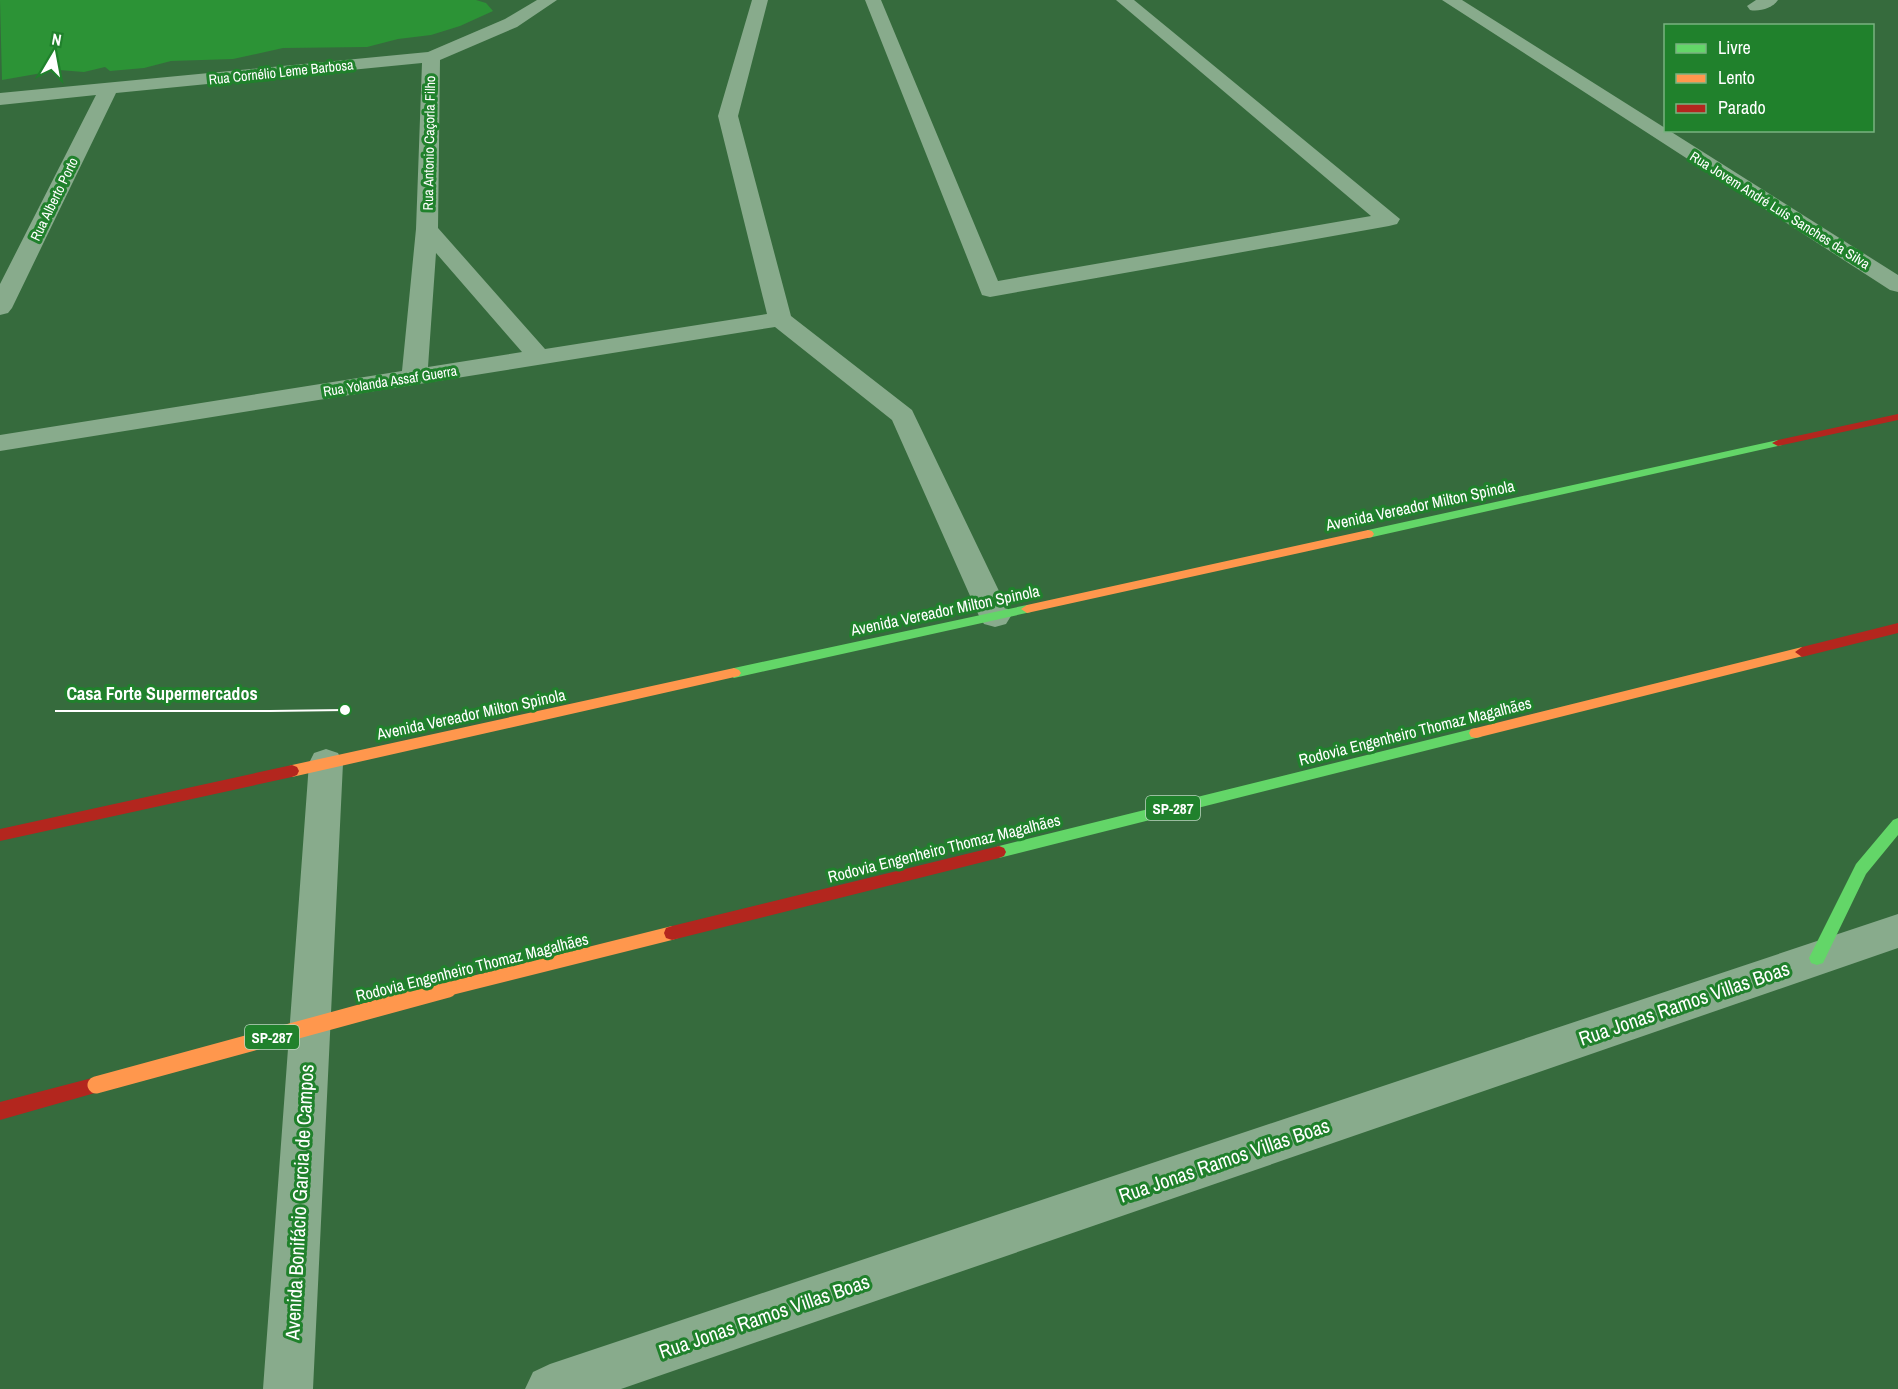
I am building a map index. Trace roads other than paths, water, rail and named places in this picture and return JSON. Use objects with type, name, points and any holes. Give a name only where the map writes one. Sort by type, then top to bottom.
[{"type":"street","name":"Rua Cornélio Leme Barbosa","points":[[0,99],[431,57],[511,23],[549,0]]},
{"type":"street","points":[[760,0],[728,116],[780,319],[903,416],[995,616]]},
{"type":"street","points":[[873,0],[990,290],[1389,219],[1124,0]]},
{"type":"street","name":"Rua Jovem André Luís Sanches da Silva","points":[[1450,0],[1898,285]]},
{"type":"street","name":"Rua Antonio Caçorla Filho","points":[[414,377],[427,229],[431,57]]},
{"type":"street","name":"Rua Alberto Porto","points":[[0,308],[109,88]]},
{"type":"street","name":"Rua Antonio Caçorla Filho","points":[[427,229],[539,357]]},
{"type":"street","name":"Rua Yolanda Assaf Guerra","points":[[0,443],[780,319]]},
{"type":"street","name":"Avenida Vereador Milton Spinola","points":[[0,835],[1898,417]]},
{"type":"street","name":"Rodovia Engenheiro Thomaz Magalhães","points":[[0,1111],[448,989],[1898,628]]},
{"type":"street","name":"Avenida Bonifácio Garcia de Campos","points":[[288,1389],[326,763]]},
{"type":"street","points":[[1817,958],[1861,869],[1898,824]]},
{"type":"street","name":"Rua Jonas Ramos Villas Boas","points":[[550,1389],[1898,931]]},
{"type":"place","name":"Casa Forte Supermercados","points":[[345,710]]}]
